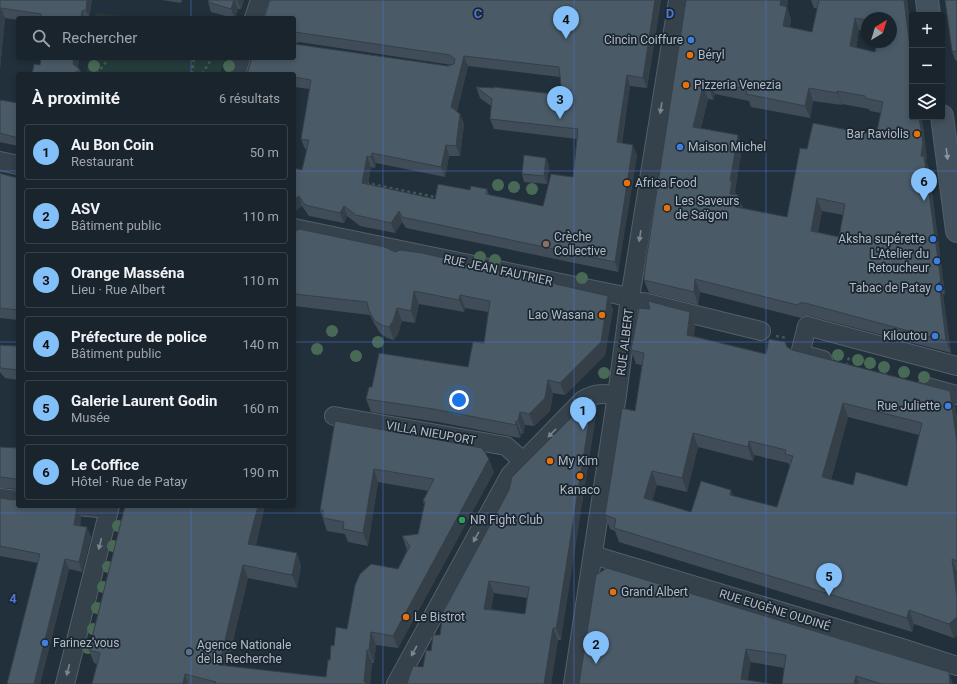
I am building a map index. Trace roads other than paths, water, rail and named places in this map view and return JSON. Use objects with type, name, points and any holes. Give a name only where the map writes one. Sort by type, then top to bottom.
[{"type":"street","points":[[255,16],[260,0]]},
{"type":"street","name":"RUE ALBERT","points":[[572,684],[617,395],[637,300],[667,69],[678,0]]},
{"type":"street","points":[[927,0],[929,12]]},
{"type":"street","points":[[237,72],[240,60]]},
{"type":"street","points":[[943,120],[957,231]]},
{"type":"street","points":[[0,161],[16,165]]},
{"type":"street","name":"RUE JEAN FAUTRIER","points":[[296,228],[637,300],[761,332]]},
{"type":"street","points":[[839,364],[800,354],[807,326],[957,366]]},
{"type":"street","points":[[914,384],[957,395]]},
{"type":"street","points":[[396,684],[510,475],[583,400],[592,395],[617,395]]},
{"type":"street","name":"VILLA NIEUPORT","points":[[334,416],[506,446],[524,462]]},
{"type":"street","points":[[0,498],[16,500]]},
{"type":"street","points":[[65,684],[109,508]]},
{"type":"street","name":"RUE EUGÈNE OUDINÉ","points":[[593,555],[900,647],[957,666]]},
{"type":"place","name":"Préfecture de police","points":[[566,39]]},
{"type":"place","name":"Cincin Coiffure","points":[[691,40]]},
{"type":"place","name":"Béryl","points":[[690,55]]},
{"type":"place","name":"Pizzeria Venezia","points":[[686,85]]},
{"type":"place","name":"Orange Masséna","points":[[560,119]]},
{"type":"place","name":"Bar Raviolis","points":[[917,134]]},
{"type":"place","name":"Maison Michel","points":[[680,147]]},
{"type":"place","name":"Africa Food","points":[[627,183]]},
{"type":"place","name":"Le Coffice","points":[[924,201]]},
{"type":"place","name":"Les Saveurs de Saïgon","points":[[667,208]]},
{"type":"place","name":"Aksha supérette","points":[[933,239]]},
{"type":"place","name":"Crèche Collective","points":[[546,244]]},
{"type":"place","name":"L'Atelier du Retoucheur","points":[[937,261]]},
{"type":"place","name":"Tabac de Patay","points":[[939,288]]},
{"type":"place","name":"Lao Wasana","points":[[602,315]]},
{"type":"place","name":"Kiloutou","points":[[935,336]]},
{"type":"place","name":"Rue Juliette","points":[[948,406]]},
{"type":"place","name":"Au Bon Coin","points":[[583,430]]},
{"type":"place","name":"My Kim","points":[[550,461]]},
{"type":"place","name":"Kanaco","points":[[580,476]]},
{"type":"place","name":"NR Fight Club","points":[[462,520]]},
{"type":"place","name":"Grand Albert","points":[[613,592]]},
{"type":"place","name":"Galerie Laurent Godin","points":[[829,596]]},
{"type":"place","name":"Le Bistrot","points":[[406,617]]},
{"type":"place","name":"Farinez'vous","points":[[45,643]]},
{"type":"place","name":"Agence Nationale de la Recherche","points":[[189,652]]},
{"type":"place","name":"ASV","points":[[596,664]]}]
